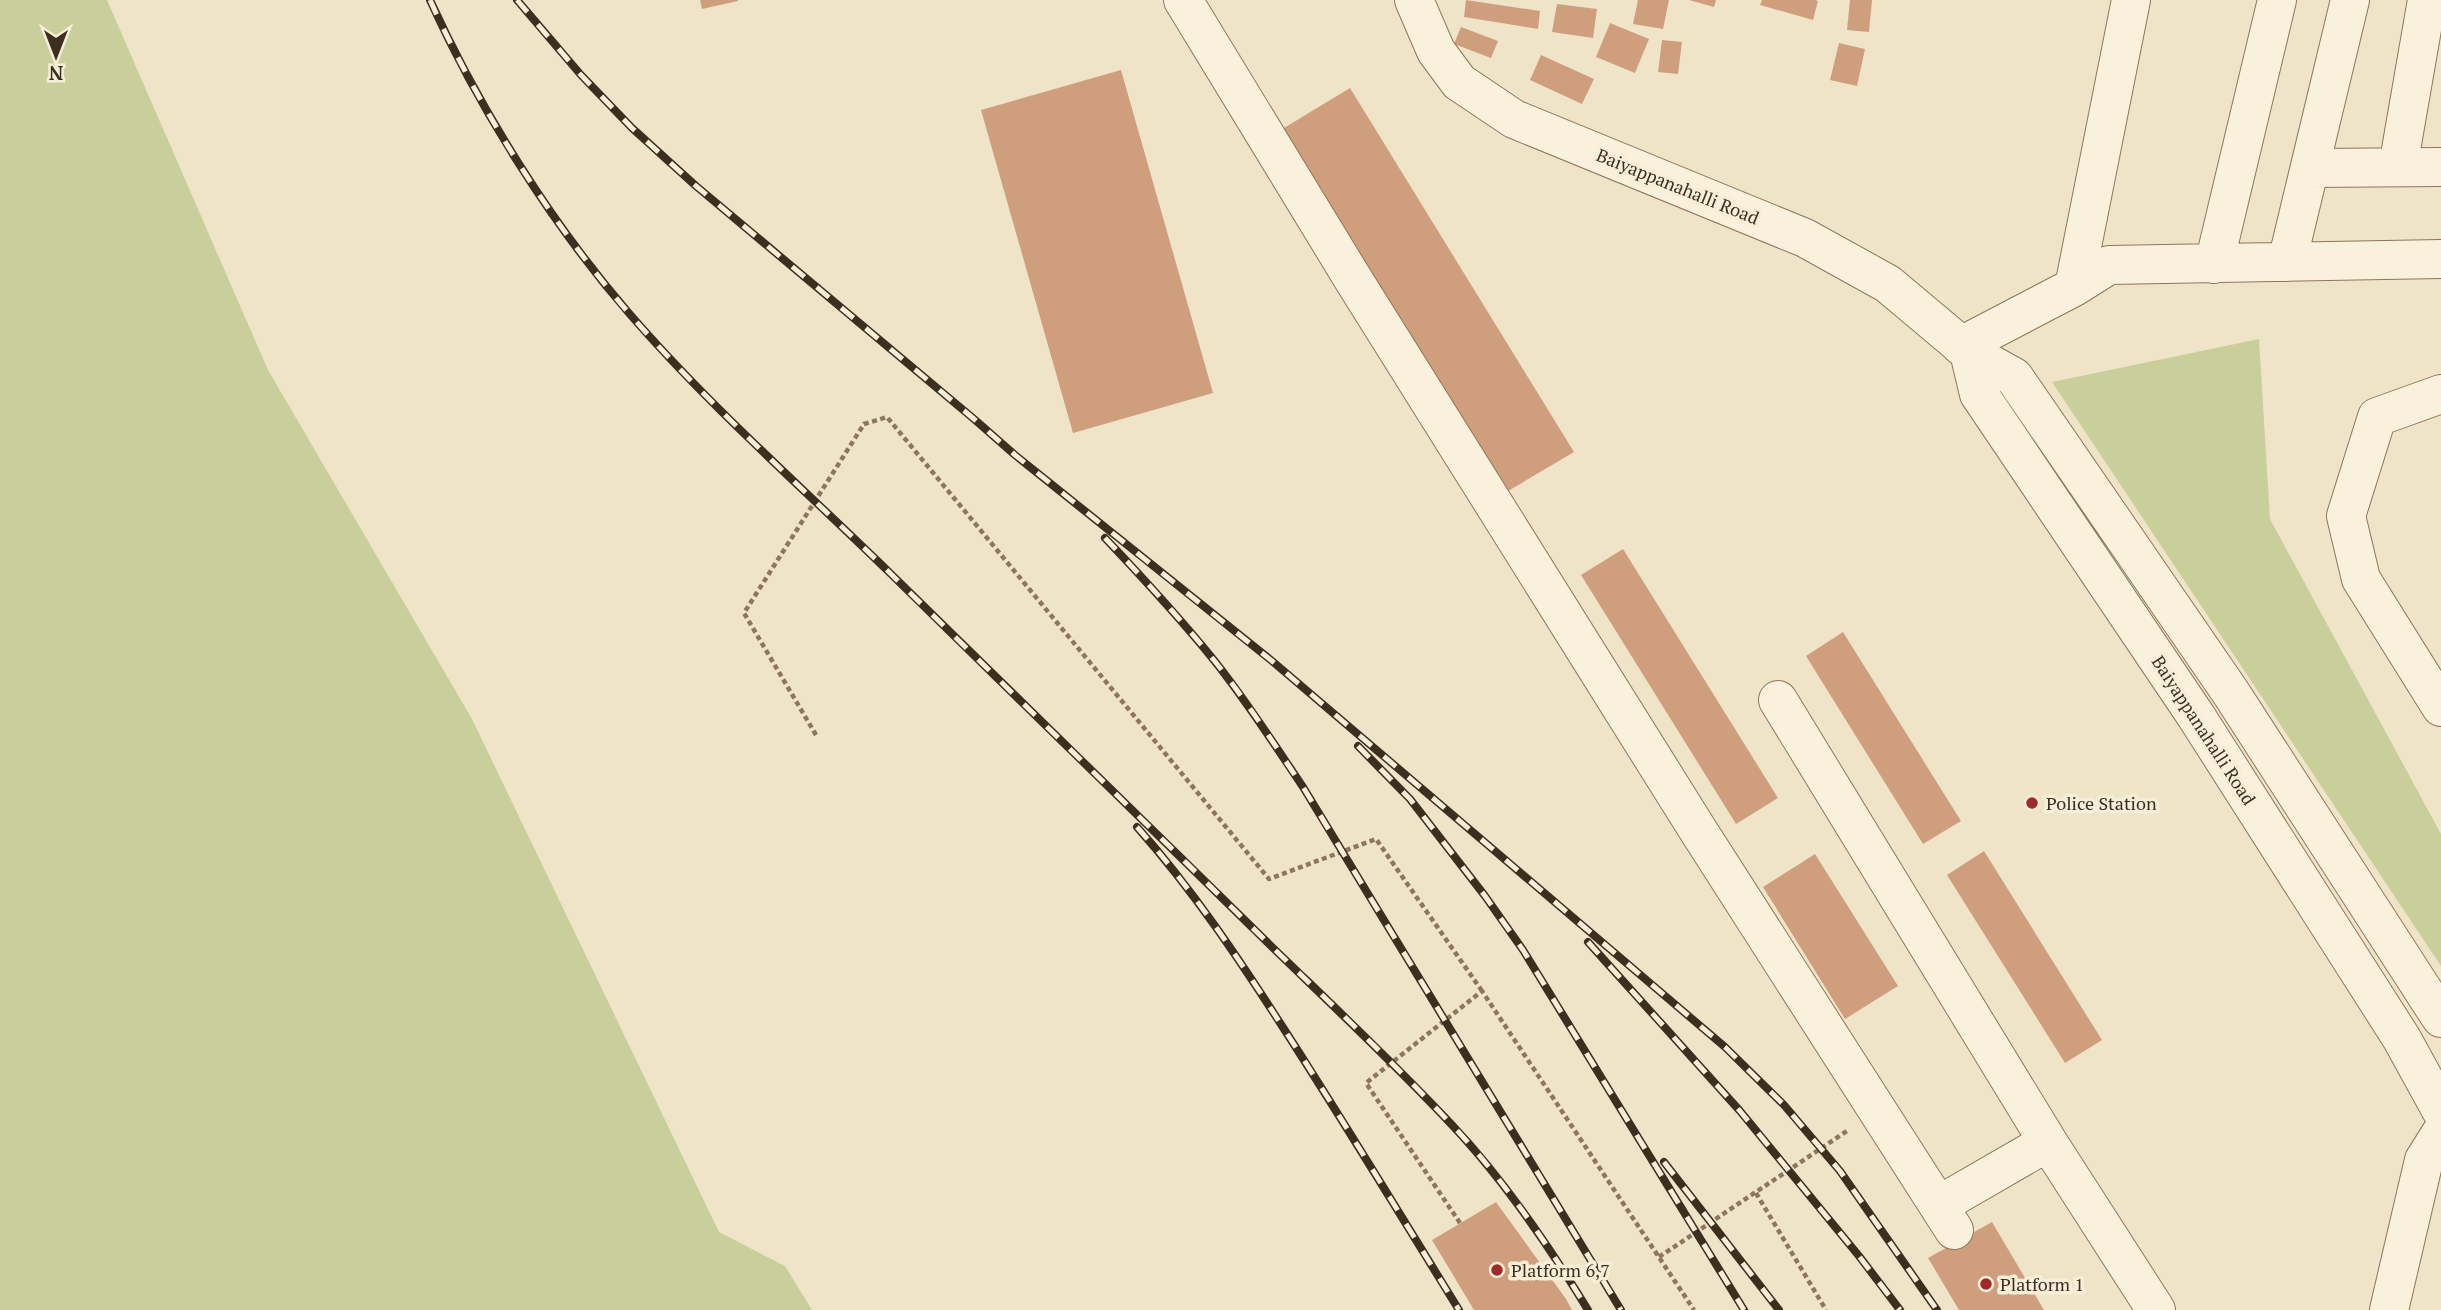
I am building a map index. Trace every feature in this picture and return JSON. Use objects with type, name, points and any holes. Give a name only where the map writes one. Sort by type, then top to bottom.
[{"type":"street","points":[[1183,0],[1615,699],[1875,1109],[1947,1217],[2048,1143]]},
{"type":"street","name":"Baiyappanahalli Road","points":[[1414,0],[1436,51],[1459,82],[1514,119],[1805,238],[1888,284],[1965,349],[2014,377],[2231,693],[2439,1014]]},
{"type":"street","points":[[2074,287],[2131,0]]},
{"type":"street","points":[[2214,264],[2277,0]]},
{"type":"street","points":[[2287,262],[2350,0]]},
{"type":"street","points":[[2398,167],[2427,0]]},
{"type":"street","points":[[2310,168],[2441,167]]},
{"type":"street","points":[[1965,349],[2109,265],[2441,259]]},
{"type":"street","name":"Baiyappanahalli Road","points":[[1965,349],[1979,394],[2196,716],[2402,1039],[2441,1110]]},
{"type":"street","points":[[2441,394],[2378,417],[2346,516],[2361,579],[2441,708]]},
{"type":"street","points":[[1778,700],[2048,1143],[2156,1310]]},
{"type":"street","points":[[2402,1039],[2439,1014]]},
{"type":"street","points":[[2389,1310],[2424,1160],[2441,1133]]},
{"type":"path","points":[[816,735],[744,613],[864,424],[887,417],[1269,878],[1376,839],[1482,992],[1694,1310]]},
{"type":"path","points":[[1460,1223],[1366,1083],[1482,992]]},
{"type":"path","points":[[1659,1257],[1834,1141],[1875,1109]]},
{"type":"path","points":[[1756,1193],[1826,1310]]},
{"type":"green space","points":[[0,0],[107,0],[268,370],[472,719],[719,1232],[785,1266],[812,1310],[0,1310]]},
{"type":"green space","points":[[2259,339],[2270,519],[2441,834],[2441,966],[2052,382]]},
{"type":"building","points":[[700,0],[738,0],[738,1],[702,9]]},
{"type":"building","points":[[1466,0],[1540,11],[1538,29],[1464,17]]},
{"type":"building","points":[[1638,0],[1669,0],[1663,29],[1633,24]]},
{"type":"building","points":[[1689,0],[1716,0],[1714,7]]},
{"type":"building","points":[[1762,0],[1818,1],[1813,20],[1760,5]]},
{"type":"building","points":[[1850,0],[1872,0],[1869,32],[1847,30]]},
{"type":"building","points":[[1557,4],[1597,9],[1593,38],[1552,32]]},
{"type":"building","points":[[1610,23],[1649,39],[1635,73],[1596,57]]},
{"type":"building","points":[[1461,27],[1498,41],[1491,58],[1454,44]]},
{"type":"building","points":[[1662,40],[1682,42],[1678,74],[1658,72]]},
{"type":"building","points":[[1839,43],[1865,49],[1857,86],[1830,80]]},
{"type":"building","points":[[1541,55],[1594,79],[1582,104],[1530,80]]},
{"type":"building","points":[[1121,70],[1213,393],[1073,433],[981,110]]},
{"type":"building","points":[[1350,88],[1574,452],[1503,494],[1279,131]]},
{"type":"building","points":[[1623,549],[1778,798],[1736,824],[1581,575]]},
{"type":"building","points":[[1843,632],[1961,821],[1923,844],[1806,656]]},
{"type":"building","points":[[1984,851],[2102,1040],[2065,1063],[1947,875]]},
{"type":"building","points":[[1815,854],[1898,986],[1845,1019],[1763,887]]},
{"type":"building","name":"Platform 6,7","points":[[1496,1202],[1572,1310],[1474,1310],[1432,1240]]},
{"type":"building","name":"Platform 1","points":[[1992,1222],[2044,1310],[1959,1310],[1928,1258]]},
{"type":"railway","points":[[430,0],[471,82],[518,163],[571,241],[628,312],[724,414],[1430,1102],[1508,1191],[1588,1310]]},
{"type":"railway","points":[[517,0],[581,75],[632,128],[696,186],[1015,455],[1272,661],[1725,1047],[1784,1105],[1840,1171],[1937,1310]]},
{"type":"railway","points":[[1105,538],[1213,659],[1303,787],[1621,1310]]},
{"type":"railway","points":[[1358,746],[1410,799],[1523,950],[1744,1310]]},
{"type":"railway","points":[[1137,827],[1215,925],[1250,977],[1459,1310]]},
{"type":"railway","points":[[1588,942],[1740,1111],[1900,1310]]},
{"type":"railway","points":[[1664,1162],[1779,1310]]},
{"type":"place","name":"Police Station","points":[[2032,803]]},
{"type":"place","name":"Platform 6,7","points":[[1497,1270]]},
{"type":"place","name":"Platform 1","points":[[1986,1284]]}]
